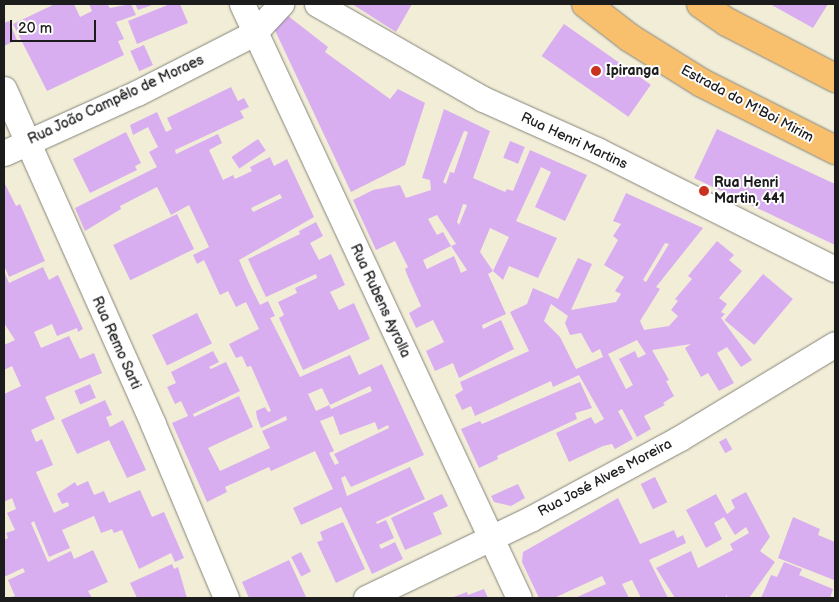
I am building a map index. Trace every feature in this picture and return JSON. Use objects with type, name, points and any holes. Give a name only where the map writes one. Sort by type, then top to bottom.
[{"type":"main road","name":"Estrada do M'Boi Mirim","points":[[586,4],[630,38],[702,83],[835,150]]},
{"type":"main road","points":[[701,4],[727,22],[835,78]]},
{"type":"street","name":"Rua Rubens Ayrolla","points":[[242,4],[254,34],[519,598]]},
{"type":"street","points":[[254,34],[281,4]]},
{"type":"street","name":"Rua Henri Martins","points":[[317,4],[483,98],[597,150],[835,269]]},
{"type":"street","name":"Rua João Campêlo de Moraes","points":[[4,153],[137,93],[254,34]]},
{"type":"street","name":"Rua Remo Sarti","points":[[4,89],[226,598]]},
{"type":"street","name":"Rua José Alves Moreira","points":[[366,598],[492,538],[680,438],[835,344]]},
{"type":"building","points":[[55,4],[74,4],[80,17],[92,11],[89,4],[107,4],[110,8],[131,4],[136,15],[116,22],[124,39],[118,41],[124,55],[47,91],[13,24]]},
{"type":"building","points":[[135,4],[155,4],[138,10]]},
{"type":"building","points":[[170,4],[180,4],[188,23],[137,44],[128,21]]},
{"type":"building","points":[[352,4],[412,4],[396,32]]},
{"type":"building","points":[[770,4],[828,4],[813,28]]},
{"type":"building","points":[[283,12],[328,47],[325,52],[390,99],[398,89],[425,103],[405,165],[351,192],[272,24]]},
{"type":"building","points":[[9,21],[17,40],[4,46],[4,23]]},
{"type":"building","name":"Ipiranga","points":[[564,24],[651,85],[628,117],[542,56]]},
{"type":"building","points":[[144,45],[153,65],[139,71],[130,51]]},
{"type":"building","points":[[231,87],[238,101],[244,98],[249,107],[240,111],[244,118],[175,150],[176,154],[218,134],[222,143],[209,150],[223,180],[233,175],[235,179],[252,171],[250,167],[270,157],[274,166],[287,159],[314,217],[239,260],[260,305],[268,301],[275,316],[270,318],[300,377],[350,355],[359,375],[382,364],[424,455],[351,487],[345,476],[341,478],[347,496],[410,467],[425,499],[376,522],[377,524],[386,520],[394,538],[379,545],[381,549],[395,542],[403,559],[372,574],[341,507],[301,525],[293,508],[333,489],[315,451],[271,471],[269,467],[225,487],[227,492],[207,502],[172,423],[188,416],[181,401],[175,404],[167,387],[176,383],[171,372],[213,351],[219,362],[209,367],[211,369],[226,362],[240,391],[193,414],[194,417],[239,396],[253,427],[208,448],[220,471],[270,448],[262,431],[287,420],[286,416],[261,428],[256,411],[265,407],[268,412],[271,411],[251,366],[247,367],[242,356],[236,358],[229,344],[259,329],[246,302],[236,307],[228,291],[220,295],[204,260],[197,264],[193,255],[209,247],[189,205],[171,215],[157,187],[120,206],[121,209],[85,231],[75,208],[157,167],[149,152],[158,147],[148,127],[133,135],[130,125],[157,112],[166,132],[172,129],[167,118]],"holes":[[[280,194],[282,198],[253,212],[251,208]],[[370,386],[372,391],[331,409],[329,405],[316,411],[308,394],[322,388],[330,405]],[[333,416],[340,435],[375,422],[378,430],[388,425],[389,428],[334,454],[339,463],[335,465],[329,453],[334,451],[320,421]]]},
{"type":"building","points":[[444,109],[490,131],[473,178],[505,192],[507,189],[513,191],[530,150],[587,175],[565,221],[535,207],[551,172],[541,167],[516,221],[557,238],[538,278],[509,266],[503,280],[493,271],[488,274],[506,314],[482,325],[483,329],[501,320],[514,349],[459,378],[453,363],[435,371],[426,351],[444,342],[433,320],[416,328],[409,313],[421,306],[405,269],[408,267],[395,241],[376,250],[353,200],[373,190],[400,185],[406,198],[431,190],[430,180],[422,178]],"holes":[[[464,131],[468,132],[454,173],[450,172],[446,184],[443,182]],[[463,204],[467,205],[459,225],[457,222]],[[437,215],[456,244],[451,246],[443,232],[437,235],[428,219]],[[490,228],[509,237],[493,271],[480,252]],[[451,246],[467,270],[461,273],[454,256],[427,269],[423,260]]]},
{"type":"building","points":[[717,129],[835,184],[835,245],[694,178]]},
{"type":"building","points":[[126,132],[141,163],[135,166],[137,170],[90,193],[73,159]]},
{"type":"building","points":[[258,139],[266,151],[239,169],[231,157]]},
{"type":"building","points":[[510,141],[525,147],[518,164],[503,158]]},
{"type":"building","points":[[5,184],[16,206],[20,204],[45,261],[9,277],[4,265]]},
{"type":"building","points":[[626,193],[703,228],[656,287],[660,289],[640,321],[644,330],[669,326],[678,316],[671,310],[678,301],[675,299],[692,279],[688,276],[717,241],[734,255],[729,260],[742,271],[719,298],[727,304],[721,312],[725,314],[721,318],[752,360],[741,367],[727,347],[717,353],[734,383],[719,391],[708,373],[701,377],[685,348],[691,344],[652,350],[669,380],[666,381],[674,396],[663,403],[665,405],[644,416],[651,429],[637,437],[622,409],[618,411],[633,439],[615,449],[612,444],[603,446],[569,462],[556,433],[591,417],[595,424],[604,419],[579,375],[553,387],[551,381],[475,416],[471,406],[462,410],[455,395],[463,390],[460,382],[529,351],[510,312],[527,304],[533,288],[558,299],[578,258],[592,264],[571,310],[616,302],[621,294],[615,291],[624,277],[604,265],[618,240],[613,236],[621,224],[613,221]],"holes":[[[665,243],[669,244],[646,282],[643,280]],[[551,304],[568,316],[565,323],[570,335],[581,333],[592,353],[600,349],[603,357],[576,369],[560,337],[544,321]],[[637,340],[646,354],[638,358],[635,351],[619,359],[633,385],[626,389],[608,354]]]},
{"type":"building","points":[[177,214],[194,249],[130,280],[113,245]]},
{"type":"building","points":[[316,222],[323,236],[310,243],[319,260],[331,254],[345,285],[330,292],[339,310],[354,303],[370,339],[303,370],[279,318],[284,315],[278,302],[297,293],[295,288],[317,278],[316,274],[266,297],[248,259],[300,234],[299,231]]},
{"type":"building","points":[[43,267],[49,280],[58,275],[83,329],[78,332],[77,328],[57,336],[52,324],[34,332],[41,348],[69,336],[80,359],[94,353],[102,373],[45,397],[55,419],[31,430],[36,442],[42,439],[53,465],[36,472],[54,513],[69,506],[68,502],[62,504],[57,494],[75,482],[77,486],[88,481],[94,495],[104,491],[109,503],[140,490],[152,517],[164,512],[184,558],[175,562],[171,553],[139,569],[122,530],[114,533],[112,529],[101,533],[94,516],[62,530],[70,548],[49,557],[34,521],[31,523],[48,562],[71,551],[74,559],[93,550],[108,582],[88,591],[92,598],[9,598],[15,596],[8,580],[25,572],[23,568],[4,577],[4,540],[8,538],[6,533],[15,530],[7,513],[16,509],[12,498],[4,502],[4,394],[21,386],[12,366],[4,370],[4,345],[15,340],[4,323],[4,271],[9,283]]},
{"type":"building","points":[[763,274],[793,299],[754,345],[724,320]]},
{"type":"building","points":[[197,313],[212,344],[167,365],[152,335]]},
{"type":"building","points":[[580,382],[592,408],[575,413],[577,419],[497,456],[498,459],[479,468],[461,429],[480,421],[482,424]]},
{"type":"building","points":[[90,384],[96,398],[80,404],[74,391]]},
{"type":"building","points":[[105,400],[112,415],[106,417],[110,427],[123,420],[146,470],[127,478],[109,440],[77,454],[61,420]]},
{"type":"building","points":[[726,438],[732,449],[725,453],[719,442]]},
{"type":"building","points":[[655,477],[667,502],[653,509],[641,484]]},
{"type":"building","points":[[518,484],[525,498],[511,506],[494,502],[491,496]]},
{"type":"building","points":[[746,492],[770,537],[760,551],[775,562],[749,598],[727,598],[727,595],[725,598],[675,598],[656,568],[691,551],[698,568],[733,550],[730,544],[749,533],[746,527],[735,535],[724,517],[714,523],[722,539],[706,548],[686,510],[716,494],[727,514],[735,508],[731,500]]},
{"type":"building","points":[[442,494],[448,506],[433,513],[442,534],[405,550],[391,518]]},
{"type":"building","points":[[618,498],[640,544],[674,530],[677,538],[683,535],[686,543],[649,560],[668,598],[641,598],[632,580],[622,584],[629,598],[575,598],[606,584],[602,576],[554,598],[539,598],[522,562],[523,552]]},
{"type":"building","points":[[793,517],[820,529],[818,535],[835,542],[834,580],[778,558]]},
{"type":"building","points":[[343,522],[365,569],[336,583],[317,542],[323,540],[320,532]]},
{"type":"building","points":[[301,552],[311,572],[301,577],[291,557]]},
{"type":"building","points":[[289,560],[306,597],[249,598],[242,582]]},
{"type":"building","points":[[784,562],[802,569],[799,575],[833,589],[830,598],[761,598],[771,575],[777,577]]},
{"type":"building","points":[[172,564],[174,569],[178,567],[187,598],[137,598],[130,583]]},
{"type":"building","points":[[484,589],[488,598],[451,598],[467,592],[468,595]]},
{"type":"place","name":"Ipiranga","points":[[596,71]]},
{"type":"place","name":"Rua Henri Martin, 441","points":[[704,191]]}]
